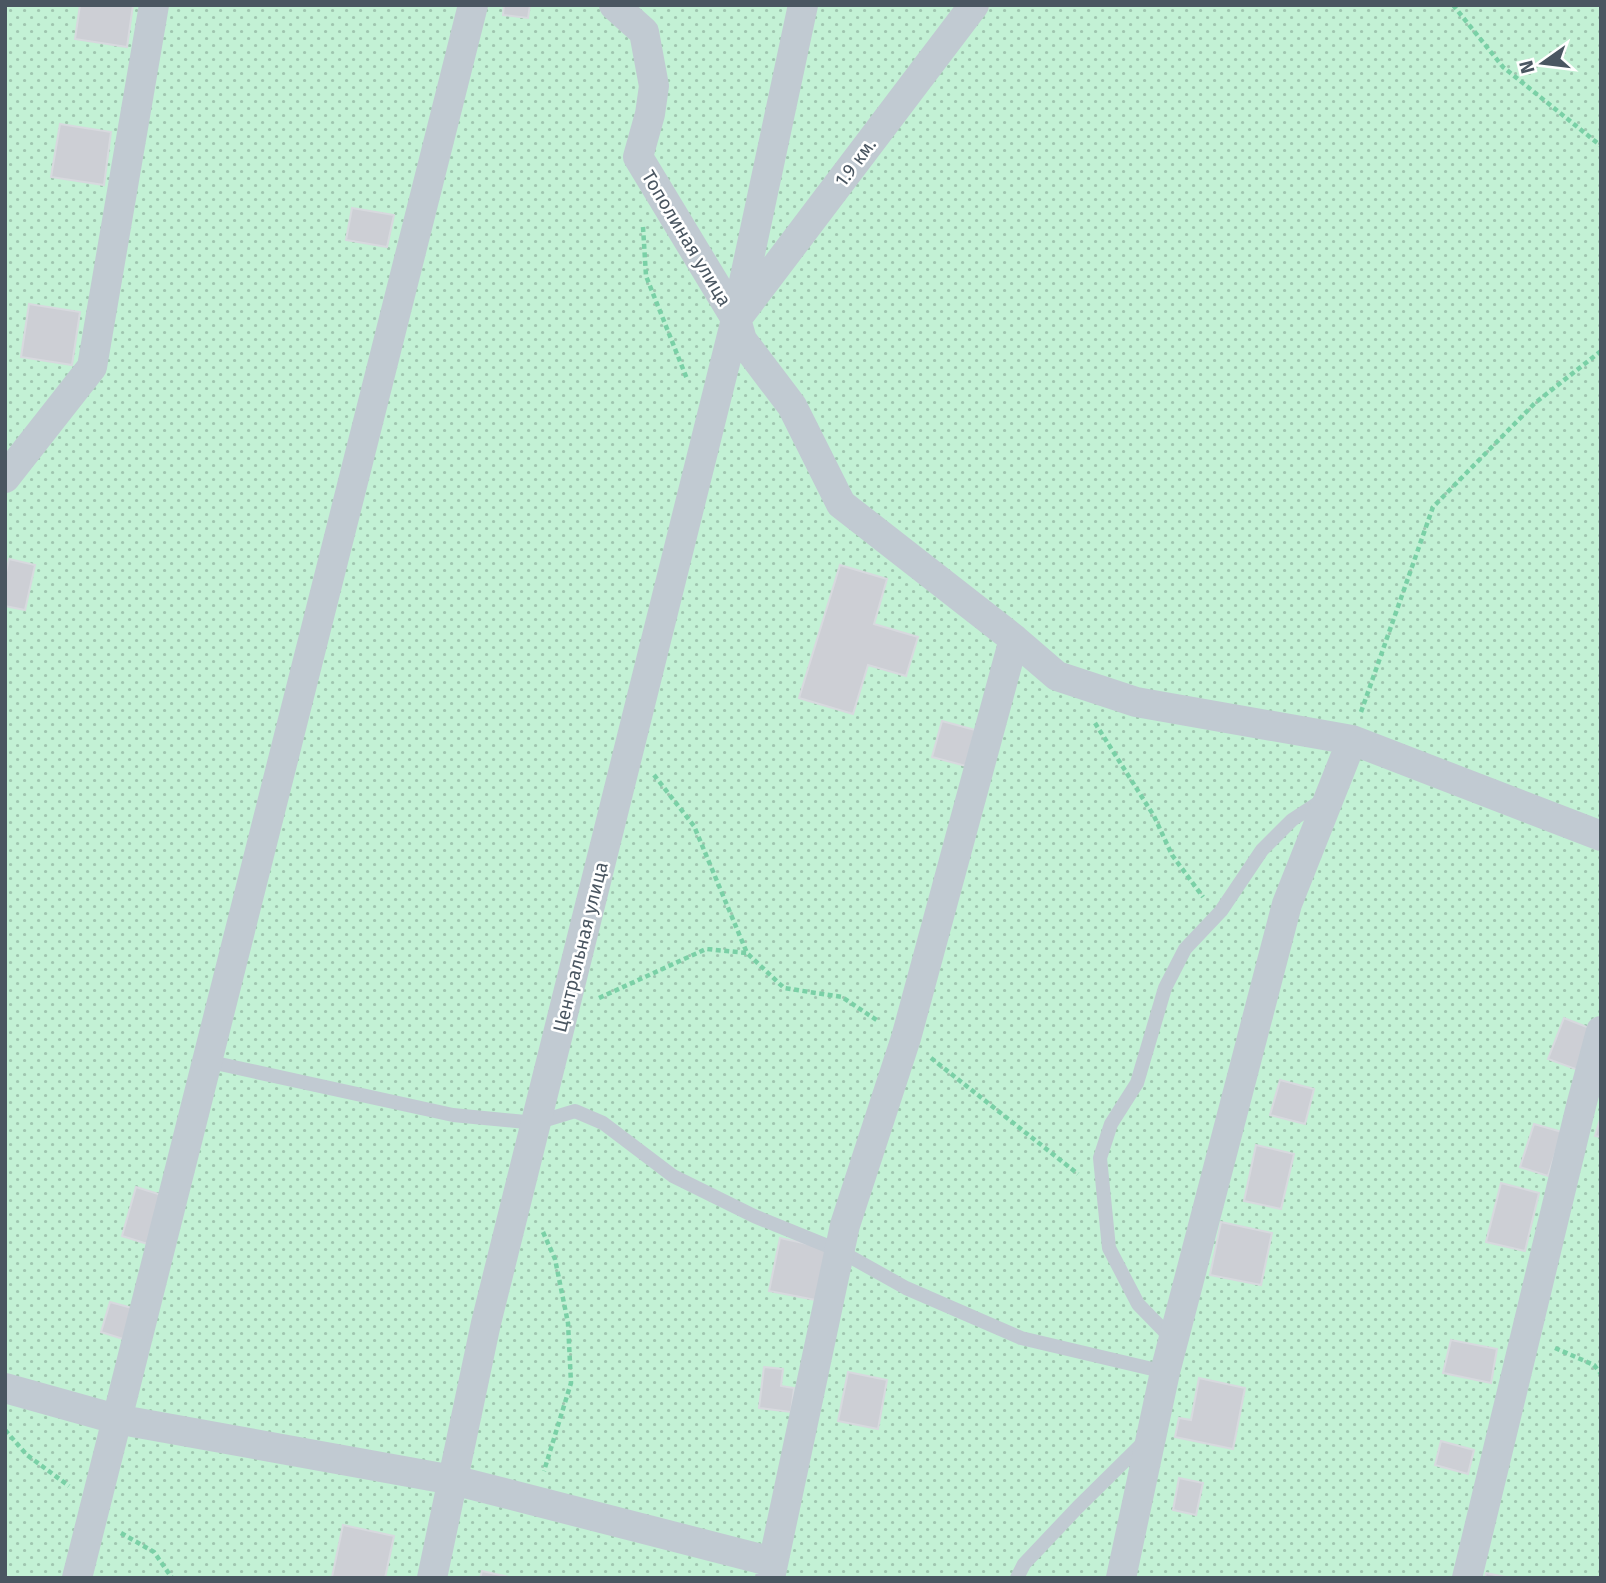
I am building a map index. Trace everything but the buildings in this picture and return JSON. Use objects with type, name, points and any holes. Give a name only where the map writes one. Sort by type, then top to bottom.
[{"type":"street","points":[[5,478],[92,367],[155,5]]},
{"type":"street","points":[[77,1578],[472,5]]},
{"type":"street","name":"Тополиная улица","points":[[614,5],[644,32],[654,86],[650,114],[638,157],[736,318],[742,340],[792,406],[841,504],[1014,639],[1057,676],[1136,702],[1352,740],[1601,836]]},
{"type":"street","name":"Центральная улица","points":[[432,1578],[486,1323],[736,318],[803,5]]},
{"type":"street","name":"1.9 км.","points":[[736,318],[974,5]]},
{"type":"street","points":[[5,1388],[116,1419],[453,1480],[535,1501],[771,1570],[845,1225],[906,1038],[1014,639]]},
{"type":"street","points":[[1121,1578],[1165,1372],[1287,904],[1352,740]]},
{"type":"street","points":[[1467,1578],[1601,1031]]},
{"type":"lane","points":[[1174,1340],[1138,1304],[1109,1248],[1100,1158],[1111,1124],[1137,1083],[1165,988],[1185,949],[1221,911],[1262,850],[1292,820],[1329,796]]},
{"type":"lane","points":[[206,1062],[453,1115],[536,1123],[575,1111],[603,1123],[673,1176],[754,1216],[840,1251],[906,1288],[1021,1338],[1165,1372]]},
{"type":"lane","points":[[1017,1578],[1024,1564],[1152,1434]]},
{"type":"path","points":[[1452,5],[1503,67],[1601,146]]},
{"type":"path","points":[[642,223],[646,276],[709,430]]},
{"type":"path","points":[[1352,740],[1433,507],[1535,403],[1601,351]]},
{"type":"path","points":[[1094,721],[1154,816],[1172,855],[1205,900],[1221,911]]},
{"type":"path","points":[[630,744],[694,826],[747,953],[784,988],[842,997],[906,1038],[1103,1194]]},
{"type":"path","points":[[563,1015],[706,949],[747,953]]},
{"type":"path","points":[[521,1184],[555,1259],[568,1324],[571,1383],[535,1501]]},
{"type":"path","points":[[1525,1335],[1594,1365],[1601,1374]]},
{"type":"path","points":[[5,1430],[27,1455],[79,1492],[92,1513],[154,1552],[172,1578]]},
{"type":"green space","points":[[5,5],[1601,5],[1601,1578],[5,1578]]}]
